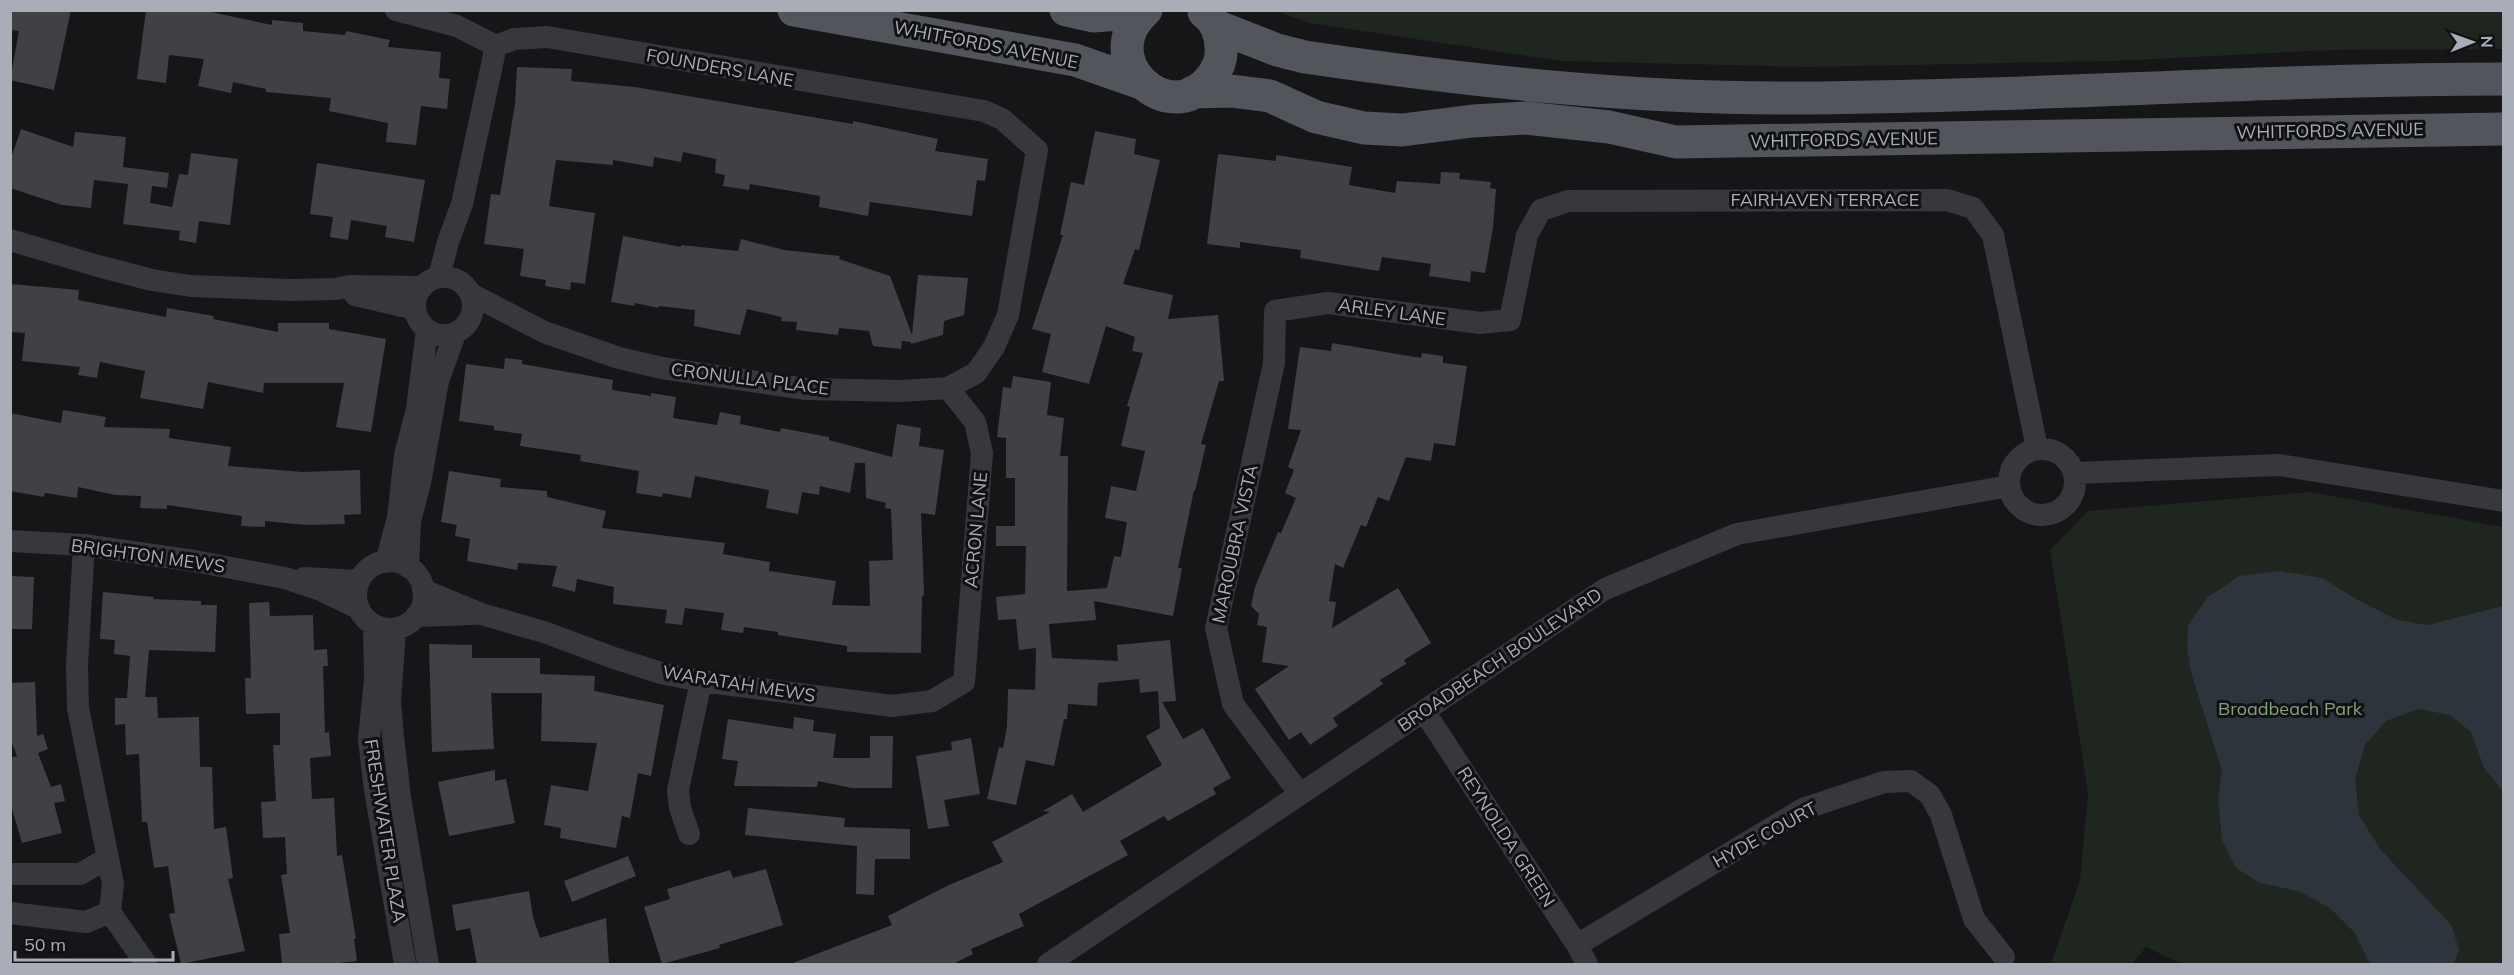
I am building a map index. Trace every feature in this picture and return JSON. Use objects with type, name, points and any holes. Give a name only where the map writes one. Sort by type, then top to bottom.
[{"type":"main road","name":"WHITFORDS AVENUE","points":[[794,10],[1076,60],[1141,83],[1152,91],[1166,96],[1180,96],[1193,92],[1231,91],[1270,96],[1316,117],[1364,128],[1402,130],[1526,117],[1609,127],[1676,142],[2504,129]]},
{"type":"main road","points":[[1066,10],[1093,16],[1145,11]]},
{"type":"main road","points":[[1141,83],[1132,70],[1127,55],[1128,39],[1133,24],[1145,11]]},
{"type":"main road","points":[[1209,16],[1277,50],[1305,57],[1539,85],[1666,93],[1797,98],[2504,79]]},
{"type":"main road","points":[[1193,92],[1206,84],[1219,64],[1221,41],[1209,16]]},
{"type":"street","points":[[396,10],[457,26],[496,46],[447,285]]},
{"type":"street","name":"FOUNDERS LANE","points":[[496,46],[514,39],[547,37],[984,111],[1002,119],[1037,150]]},
{"type":"street","name":"CRONULLA PLACE","points":[[447,285],[544,332],[619,358],[662,368],[806,389],[901,391],[948,388],[976,373],[994,347],[1008,315],[1037,150]]},
{"type":"street","name":"FAIRHAVEN TERRACE","points":[[1510,320],[1527,235],[1540,210],[1568,201],[1947,200],[1973,208],[1993,236],[2037,448]]},
{"type":"street","points":[[10,240],[98,266],[181,284],[250,289],[336,290],[415,309]]},
{"type":"street","points":[[447,285],[416,298],[415,309],[419,321],[427,330],[444,336],[462,328]]},
{"type":"street","points":[[336,290],[349,286],[447,285],[474,308],[462,328],[438,381],[420,483],[410,521],[408,567]]},
{"type":"street","name":"ARLEY LANE","points":[[1275,310],[1328,303],[1480,323],[1510,320]]},
{"type":"street","name":"MAROUBRA VISTA","points":[[1275,310],[1274,363],[1216,628],[1233,704],[1299,793]]},
{"type":"street","name":"CRONULLA PLACE","points":[[462,328],[544,332]]},
{"type":"street","points":[[386,562],[398,518],[405,455],[419,398],[427,330]]},
{"type":"street","name":"ACRON LANE","points":[[948,388],[975,422],[982,453],[964,682]]},
{"type":"street","points":[[2037,448],[2049,448],[2060,453],[2068,460],[2075,473],[2076,485],[2073,496],[2066,506],[2052,514],[2029,513],[2019,507],[2012,497],[2009,486],[2009,475],[2014,464],[2022,455],[2037,448]]},
{"type":"street","points":[[2075,473],[2279,465],[2504,501]]},
{"type":"street","name":"BROADBEACH BOULEVARD","points":[[1048,964],[1605,589],[1737,534],[2009,486]]},
{"type":"street","name":"BRIGHTON MEWS","points":[[10,541],[84,545],[194,561],[285,578],[321,590],[358,608]]},
{"type":"street","points":[[84,545],[76,665],[78,708],[113,884],[110,912],[146,964]]},
{"type":"street","points":[[386,562],[397,562],[408,567],[418,577],[423,590],[423,604],[416,616],[407,624],[384,627],[362,615],[358,608],[356,594],[359,581],[372,566],[386,562]]},
{"type":"street","name":"BRIGHTON MEWS","points":[[285,578],[359,581]]},
{"type":"street","name":"WARATAH MEWS","points":[[423,590],[481,614],[544,632],[661,673],[701,681],[892,706],[932,701],[964,682]]},
{"type":"street","name":"WARATAH MEWS","points":[[416,616],[481,614]]},
{"type":"street","name":"FRESHWATER PLAZA","points":[[384,627],[375,679],[369,739],[375,790],[405,964]]},
{"type":"street","name":"FRESHWATER PLAZA","points":[[384,627],[400,797],[428,964]]},
{"type":"street","points":[[689,834],[680,808],[678,790],[701,681]]},
{"type":"street","name":"REYNOLDA GREEN","points":[[1424,711],[1582,955]]},
{"type":"street","name":"HYDE COURT","points":[[1582,955],[1803,809],[1884,782],[1911,781],[1930,795],[1941,815],[1974,919],[2004,957]]},
{"type":"street","points":[[10,874],[80,874],[108,858]]},
{"type":"street","points":[[10,913],[86,922],[110,912]]},
{"type":"green space","points":[[2503,10],[2503,49],[2331,50],[2114,61],[1806,67],[1560,61],[1310,23],[1276,11]]},
{"type":"green space","name":"Broadbeach Park","points":[[2310,492],[2503,527],[2503,964],[2182,964],[2146,947],[2132,964],[2051,964],[2080,880],[2088,793],[2050,550],[2088,511]]},
{"type":"shaded area","points":[[2280,571],[2322,578],[2397,620],[2427,625],[2503,606],[2503,791],[2484,768],[2471,732],[2450,715],[2419,709],[2386,721],[2365,745],[2355,779],[2359,815],[2380,849],[2452,926],[2459,950],[2454,964],[2370,964],[2355,933],[2330,908],[2298,891],[2260,883],[2236,868],[2222,840],[2218,799],[2222,771],[2191,672],[2187,650],[2188,625],[2208,597],[2239,576]]},
{"type":"building","points":[[10,10],[71,10],[54,90],[10,80],[19,31],[10,30]]},
{"type":"building","points":[[146,10],[206,11],[272,25],[272,20],[303,23],[303,31],[345,35],[346,31],[390,40],[388,47],[441,52],[439,78],[450,79],[447,109],[421,106],[416,145],[386,142],[388,123],[329,111],[331,98],[266,92],[266,89],[233,82],[231,93],[198,86],[204,59],[169,55],[166,83],[137,79]]},
{"type":"building","points":[[517,67],[572,69],[571,81],[635,87],[853,124],[853,121],[938,139],[935,151],[988,159],[985,181],[977,180],[972,216],[870,202],[868,216],[819,207],[820,196],[750,184],[749,190],[723,186],[725,175],[715,173],[716,159],[683,152],[681,162],[654,157],[653,167],[613,160],[613,165],[556,160],[549,206],[595,213],[585,284],[571,282],[570,290],[545,286],[546,280],[520,276],[524,249],[484,244],[491,194],[500,195],[515,104]]},
{"type":"building","points":[[21,129],[73,147],[75,132],[126,137],[123,167],[169,173],[167,188],[152,186],[150,203],[172,207],[179,174],[188,175],[191,153],[238,159],[230,225],[199,221],[196,243],[179,240],[180,231],[123,224],[128,184],[94,180],[91,208],[62,205],[10,188],[10,161]]},
{"type":"building","points":[[1095,131],[1136,139],[1134,154],[1160,160],[1139,250],[1135,249],[1123,284],[1173,295],[1168,319],[1218,315],[1224,381],[1219,381],[1201,444],[1206,445],[1178,568],[1182,568],[1173,616],[1094,601],[1096,620],[1049,624],[1052,658],[1118,661],[1117,645],[1170,640],[1176,701],[1162,702],[1183,739],[1203,728],[1231,778],[1213,788],[1216,794],[1168,821],[1164,816],[1120,841],[1128,855],[1019,914],[1024,926],[971,949],[973,954],[953,964],[793,964],[892,925],[888,916],[947,886],[1003,862],[992,842],[1050,812],[1043,811],[1072,794],[1083,812],[1162,765],[1146,736],[1160,728],[1158,691],[1140,693],[1139,679],[1098,683],[1097,706],[1068,704],[1067,719],[1064,719],[1054,766],[1026,760],[1016,805],[987,799],[999,747],[1003,748],[1007,727],[1008,689],[1035,690],[1036,648],[1019,650],[1016,619],[998,620],[996,597],[1025,594],[1026,546],[996,546],[996,526],[1015,526],[1015,478],[1006,478],[1006,438],[997,437],[1003,387],[1011,388],[1013,376],[1051,382],[1047,415],[1064,418],[1060,456],[1068,456],[1067,591],[1107,588],[1114,556],[1121,557],[1127,522],[1105,518],[1111,486],[1136,491],[1145,451],[1121,446],[1130,407],[1127,406],[1143,353],[1132,351],[1135,337],[1106,326],[1089,384],[1042,372],[1051,334],[1032,329],[1063,235],[1060,235],[1071,182],[1084,185]]},
{"type":"building","points":[[1218,154],[1276,161],[1276,155],[1352,167],[1349,185],[1395,193],[1397,181],[1440,184],[1441,172],[1460,173],[1459,179],[1491,182],[1490,188],[1496,189],[1493,228],[1485,273],[1471,271],[1470,282],[1429,276],[1431,264],[1382,257],[1379,271],[1300,258],[1301,250],[1240,242],[1240,248],[1207,244]]},
{"type":"building","points":[[317,163],[425,180],[414,242],[385,237],[387,226],[351,220],[348,240],[330,237],[333,217],[310,214]]},
{"type":"building","points":[[623,236],[681,247],[681,245],[738,251],[741,239],[784,250],[840,256],[839,259],[890,276],[912,335],[918,275],[968,278],[964,315],[944,321],[943,335],[911,344],[911,342],[902,341],[901,349],[873,346],[869,331],[839,328],[838,335],[796,330],[797,322],[781,321],[782,317],[747,309],[740,335],[694,326],[695,310],[659,306],[659,308],[635,303],[634,306],[611,302]]},
{"type":"building","points":[[10,284],[79,290],[78,300],[166,317],[167,308],[214,316],[213,319],[278,332],[278,323],[329,323],[329,329],[386,339],[371,432],[336,427],[344,383],[264,383],[263,393],[208,382],[203,409],[140,398],[145,371],[100,362],[97,378],[78,375],[80,367],[22,361],[25,333],[10,332]]},
{"type":"building","points":[[1332,343],[1421,358],[1422,353],[1443,356],[1443,363],[1467,366],[1455,446],[1434,443],[1431,461],[1406,457],[1389,501],[1378,497],[1366,527],[1361,525],[1343,568],[1335,564],[1329,601],[1336,602],[1332,628],[1398,588],[1431,643],[1404,660],[1406,664],[1380,680],[1383,684],[1333,718],[1338,726],[1310,745],[1301,732],[1289,740],[1255,689],[1289,666],[1262,662],[1267,627],[1257,625],[1259,614],[1251,606],[1255,587],[1278,532],[1281,533],[1296,498],[1285,493],[1294,470],[1288,467],[1301,430],[1288,429],[1300,347],[1331,351]]},
{"type":"building","points":[[505,358],[522,360],[522,364],[613,380],[612,390],[676,397],[673,418],[717,425],[720,412],[741,416],[740,424],[780,432],[781,428],[829,437],[829,440],[892,457],[897,424],[921,428],[919,446],[944,450],[935,515],[921,513],[924,595],[922,596],[921,653],[847,652],[847,646],[778,635],[778,632],[744,627],[743,633],[721,630],[724,613],[685,608],[682,625],[665,623],[667,610],[613,604],[614,587],[577,579],[575,592],[552,586],[557,566],[518,563],[517,570],[467,561],[470,539],[455,536],[457,525],[441,522],[449,471],[501,479],[500,487],[547,491],[547,497],[606,511],[602,528],[725,543],[723,554],[770,562],[769,571],[836,581],[832,605],[870,606],[869,561],[893,560],[891,509],[885,508],[886,503],[866,498],[865,463],[855,463],[850,493],[820,486],[819,495],[802,492],[798,514],[766,508],[769,490],[695,476],[691,498],[663,493],[662,497],[636,493],[639,471],[580,461],[581,455],[520,446],[522,434],[494,430],[494,426],[459,421],[466,364],[504,369]]},
{"type":"building","points":[[63,410],[106,417],[104,427],[170,429],[169,438],[231,447],[228,466],[302,472],[360,470],[361,514],[344,515],[345,524],[306,525],[265,521],[265,527],[241,526],[242,516],[167,505],[167,509],[140,508],[141,496],[115,495],[78,487],[77,498],[45,493],[44,497],[10,491],[10,413],[61,423]]},
{"type":"building","points":[[10,576],[34,577],[32,629],[10,629]]},
{"type":"building","points":[[103,592],[154,597],[153,599],[201,601],[201,605],[217,605],[215,652],[149,650],[145,697],[157,697],[158,718],[199,717],[200,767],[212,767],[214,829],[226,827],[233,878],[228,879],[245,951],[181,964],[169,914],[175,913],[168,866],[154,868],[147,822],[142,822],[139,754],[126,755],[125,724],[115,725],[115,698],[127,698],[130,656],[114,654],[115,640],[100,639]]},
{"type":"building","points":[[269,602],[270,616],[313,615],[314,650],[327,649],[328,666],[323,666],[325,733],[329,732],[331,756],[310,758],[312,799],[334,798],[337,856],[342,855],[356,939],[354,939],[357,961],[329,964],[282,964],[279,934],[290,933],[281,875],[287,874],[285,837],[263,838],[261,802],[276,801],[273,745],[280,745],[280,713],[246,714],[245,678],[251,678],[249,603]]},
{"type":"building","points":[[429,644],[472,645],[472,658],[540,658],[540,674],[595,676],[594,691],[664,705],[651,776],[638,773],[630,818],[622,816],[616,848],[560,838],[561,828],[544,825],[551,785],[588,791],[597,743],[541,741],[542,693],[491,693],[494,749],[432,752]]},
{"type":"building","points":[[35,682],[37,736],[43,734],[48,749],[38,753],[51,787],[61,784],[65,801],[54,803],[62,833],[22,843],[10,802],[10,758],[17,756],[10,738],[10,683]]},
{"type":"building","points":[[794,717],[814,720],[813,731],[836,734],[833,758],[870,758],[870,736],[893,736],[892,788],[852,788],[818,781],[817,787],[734,786],[738,761],[722,759],[728,719],[793,729]]},
{"type":"building","points":[[971,738],[980,794],[944,800],[949,826],[928,829],[916,756],[952,750],[951,742]]},
{"type":"building","points":[[495,770],[495,781],[506,779],[515,823],[449,836],[438,782]]},
{"type":"building","points":[[748,808],[845,818],[844,827],[910,829],[910,859],[875,859],[874,895],[856,894],[857,846],[745,835]]},
{"type":"building","points":[[628,856],[636,876],[572,902],[564,881]]},
{"type":"building","points":[[766,869],[783,925],[719,945],[720,948],[662,964],[644,907],[670,899],[667,889],[730,870],[733,878]]},
{"type":"building","points":[[529,891],[533,917],[540,938],[606,918],[609,964],[477,964],[470,928],[456,931],[452,905]]}]
